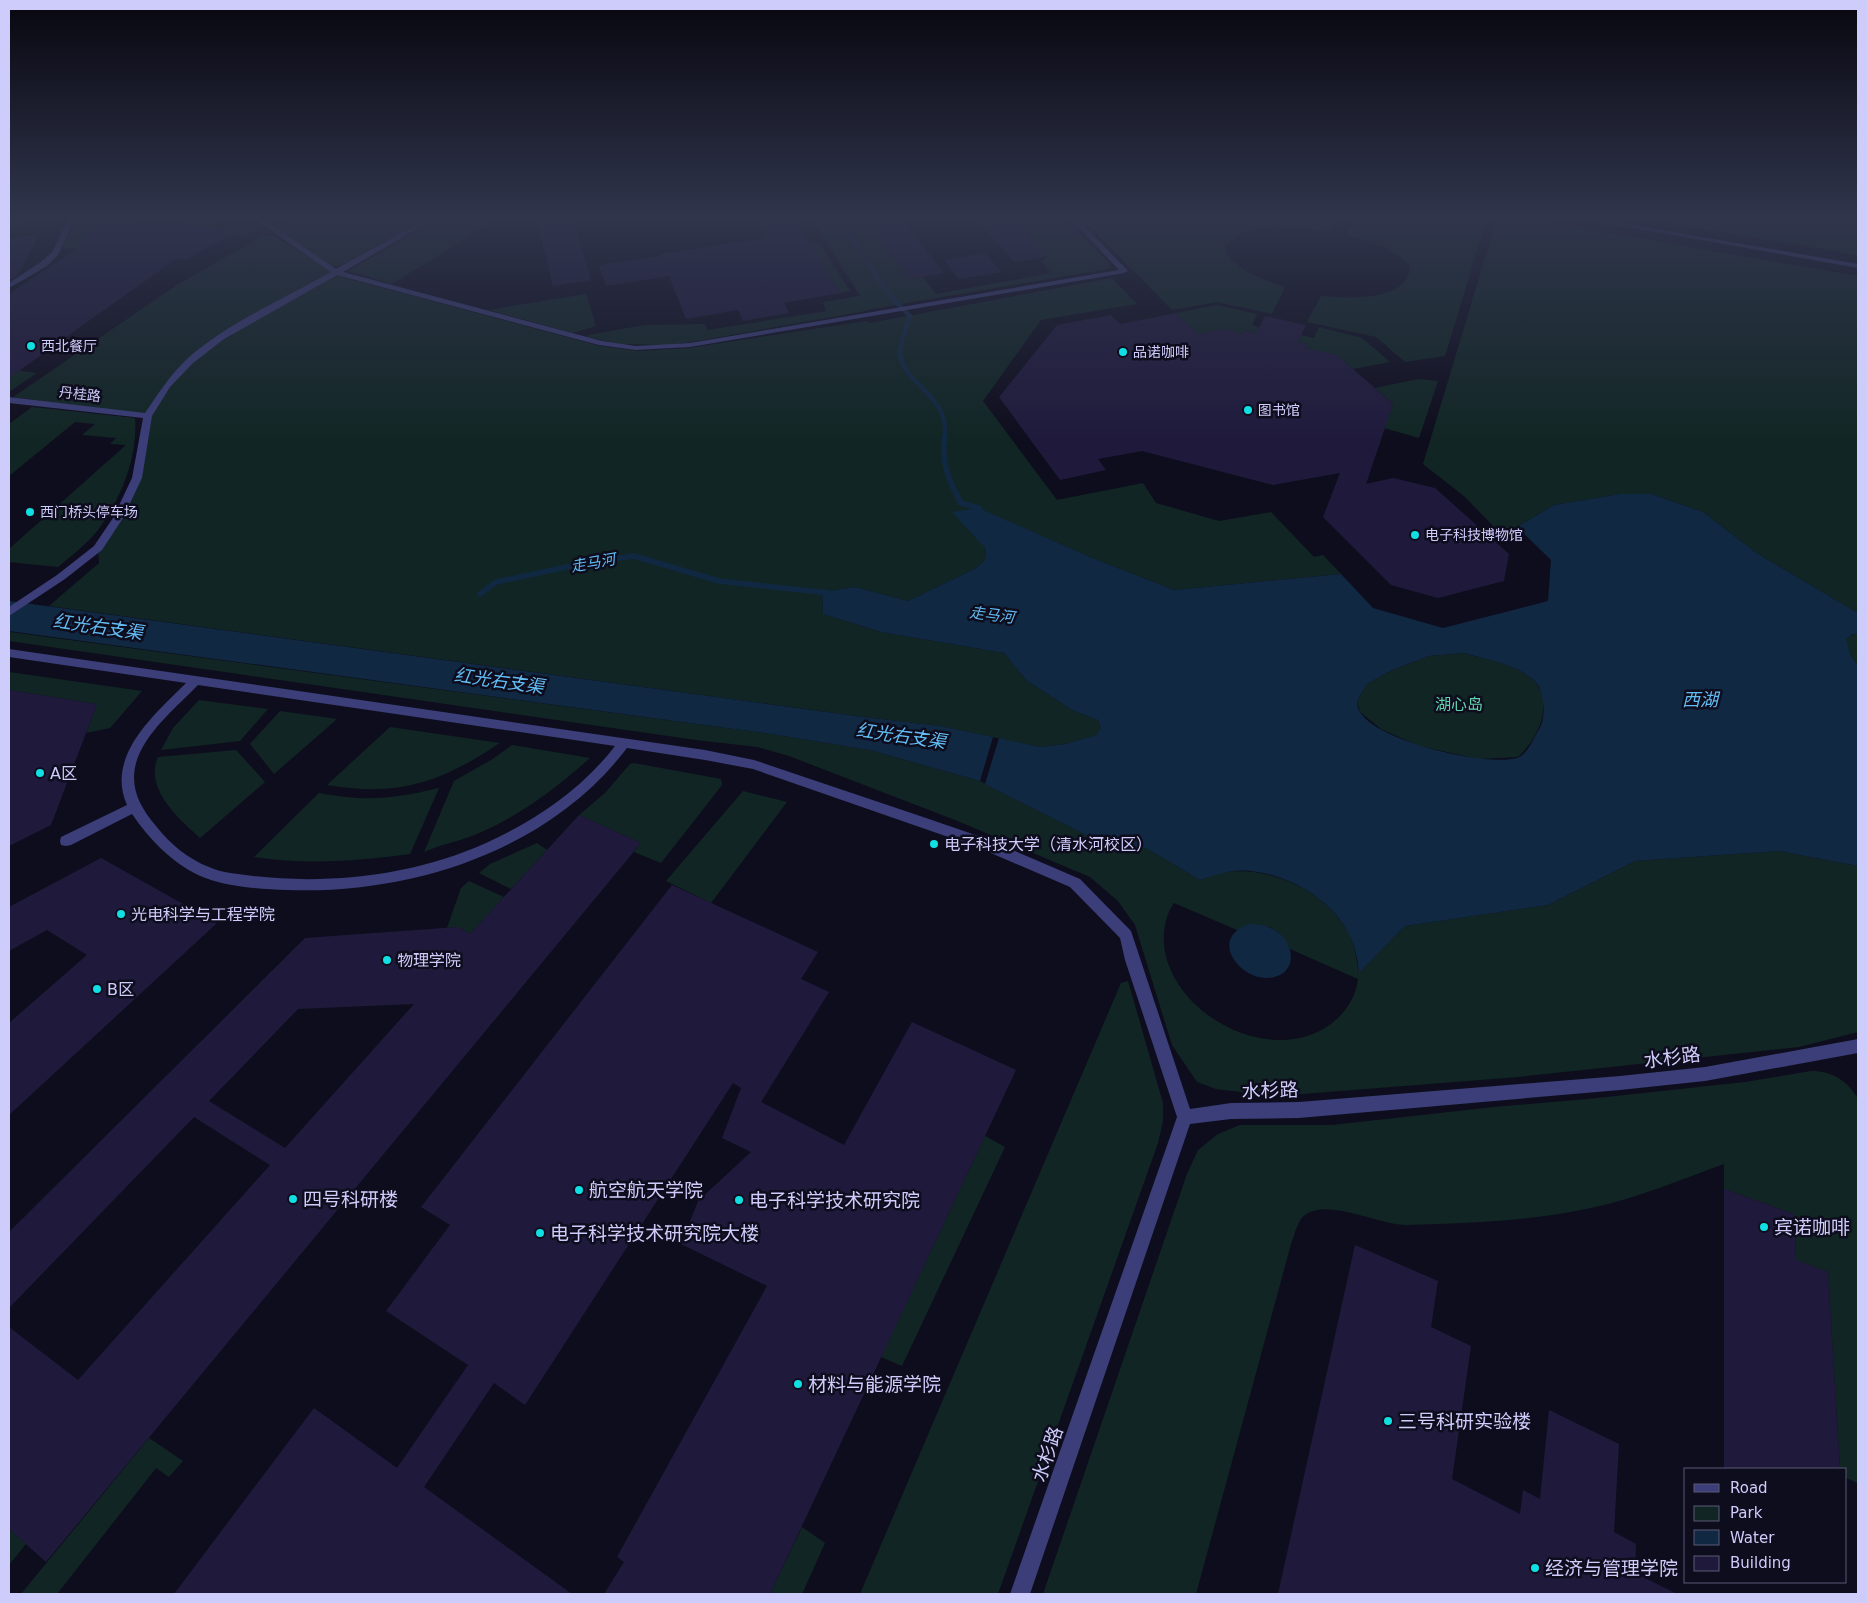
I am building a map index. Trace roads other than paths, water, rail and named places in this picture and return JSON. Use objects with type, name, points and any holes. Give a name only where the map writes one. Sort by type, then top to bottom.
[{"type":"street","points":[[9,612],[98,548],[118,518],[137,478],[148,416],[167,386],[190,360],[221,337],[299,293]]},
{"type":"street","points":[[412,293],[602,344],[636,348],[690,345],[1000,293]]},
{"type":"street","name":"丹桂路","points":[[9,400],[148,416]]},
{"type":"street","points":[[9,653],[705,755],[754,765],[982,843],[1075,883],[1126,935],[1132,960],[1185,1117]]},
{"type":"street","points":[[196,680],[150,727],[132,757],[127,773],[127,791],[133,808],[152,831],[176,854],[202,871],[226,878],[268,885],[312,886],[409,874],[490,848],[529,826],[579,792],[611,762],[623,744]]},
{"type":"street","points":[[66,841],[133,808]]},
{"type":"street","name":"水杉路","points":[[1020,1594],[1185,1117],[1231,1111],[1299,1110],[1620,1083],[1705,1074],[1858,1046]]},
{"type":"water","name":"西湖","points":[[1620,494],[1651,494],[1703,512],[1758,554],[1858,613],[1858,634],[1853,634],[1846,639],[1850,654],[1858,666],[1858,866],[1779,851],[1635,861],[1548,905],[1405,926],[1359,973],[1357,956],[1350,937],[1341,922],[1330,908],[1316,896],[1300,887],[1284,879],[1250,871],[1219,874],[1200,880],[1146,848],[1114,849],[985,784],[999,738],[1040,747],[1065,744],[1097,735],[1101,728],[1098,720],[1072,710],[1026,680],[1004,653],[881,632],[823,614],[822,592],[855,587],[908,601],[976,568],[985,560],[986,549],[952,512],[979,508],[1095,559],[1174,590],[1341,574],[1373,608],[1443,628],[1548,601],[1551,560],[1517,527],[1554,505]],"holes":[[[1464,653],[1513,668],[1522,672],[1537,684],[1542,695],[1544,713],[1540,728],[1521,756],[1502,760],[1481,759],[1433,749],[1387,733],[1370,723],[1359,711],[1357,701],[1367,684],[1392,670],[1429,656]]]},
{"type":"water","name":"红光右支渠","points":[[9,601],[940,726],[993,737],[980,781],[870,750],[771,734],[9,631]]},
{"type":"water","points":[[1250,924],[1272,929],[1279,933],[1287,943],[1290,949],[1291,961],[1289,966],[1280,975],[1267,978],[1254,976],[1243,970],[1235,961],[1230,951],[1230,940],[1236,931]]},
{"type":"waterway","name":"走马河","points":[[888,293],[910,316],[900,349],[903,364],[909,374],[935,402],[941,412],[945,425],[944,439]]},
{"type":"waterway","name":"走马河","points":[[945,438],[945,464],[953,488],[961,503],[979,508],[983,515]]},
{"type":"waterway","name":"走马河","points":[[480,594],[496,582],[590,562],[634,556],[719,581],[829,593]]},
{"type":"place","name":"西北餐厅","points":[[31,346]]},
{"type":"place","name":"品诺咖啡","points":[[1123,352]]},
{"type":"place","name":"图书馆","points":[[1248,410]]},
{"type":"place","name":"西门桥头停车场","points":[[30,512]]},
{"type":"place","name":"电子科技博物馆","points":[[1415,535]]},
{"type":"place","name":"A区","points":[[40,773]]},
{"type":"place","name":"电子科技大学（清水河校区）","points":[[934,844]]},
{"type":"place","name":"光电科学与工程学院","points":[[121,914]]},
{"type":"place","name":"物理学院","points":[[387,960]]},
{"type":"place","name":"B区","points":[[97,989]]},
{"type":"place","name":"航空航天学院","points":[[579,1190]]},
{"type":"place","name":"四号科研楼","points":[[293,1199]]},
{"type":"place","name":"电子科学技术研究院","points":[[739,1200]]},
{"type":"place","name":"宾诺咖啡","points":[[1764,1227]]},
{"type":"place","name":"电子科学技术研究院大楼","points":[[540,1233]]},
{"type":"place","name":"材料与能源学院","points":[[798,1384]]},
{"type":"place","name":"三号科研实验楼","points":[[1388,1421]]},
{"type":"place","name":"经济与管理学院","points":[[1535,1568]]},
{"type":"park label","name":"湖心岛","points":[[1459,704]]}]
